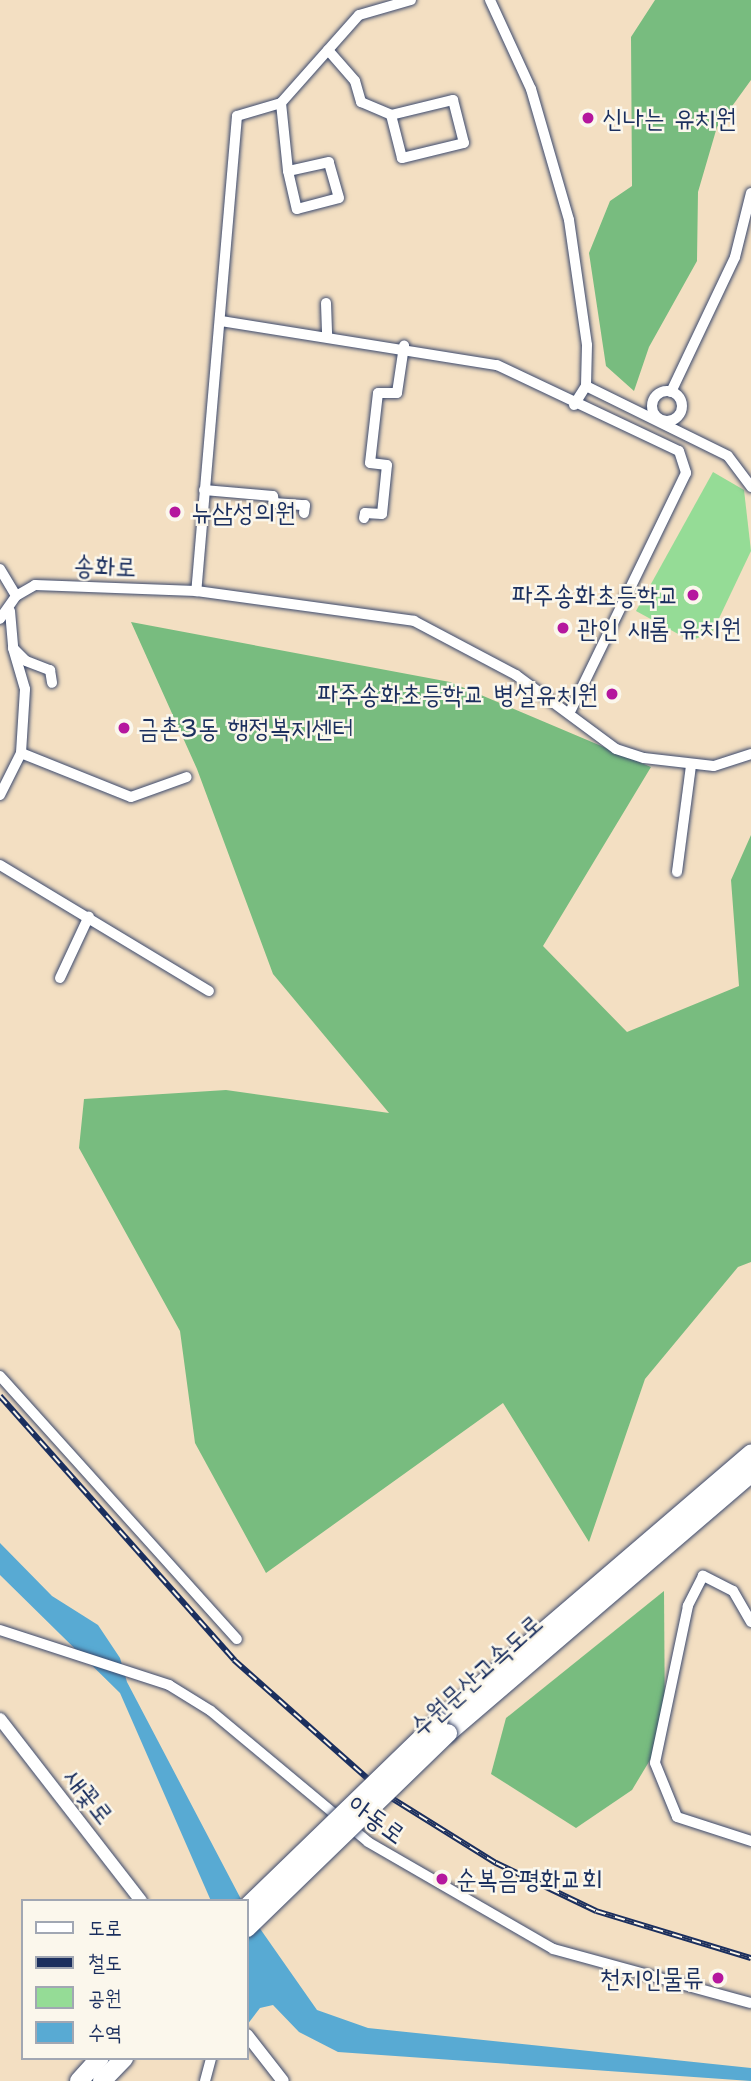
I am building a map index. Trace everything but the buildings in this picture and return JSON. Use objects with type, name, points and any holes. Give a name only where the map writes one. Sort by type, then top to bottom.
[{"type":"highway","name":"수원문산고속도로","points":[[248,1906],[444,1727],[751,1454]]},
{"type":"highway","name":"수원문산고속도로","points":[[248,1927],[444,1727],[751,1473]]},
{"type":"highway","points":[[79,2081],[98,2060]]},
{"type":"highway","points":[[102,2081],[122,2060]]},
{"type":"street","points":[[196,591],[221,321],[236,116],[281,103],[359,15],[411,0]]},
{"type":"street","points":[[490,0],[531,89],[569,220],[587,345],[586,386],[574,405]]},
{"type":"street","points":[[328,50],[355,81],[361,102],[391,115],[453,100],[464,143],[402,158],[391,115]]},
{"type":"street","points":[[281,103],[288,171],[297,209],[339,198],[329,162],[288,171]]},
{"type":"street","points":[[660,419],[653,401],[671,391],[735,257],[751,193]]},
{"type":"street","points":[[326,303],[327,337]]},
{"type":"street","points":[[221,321],[404,346],[511,369],[574,405],[670,445],[687,466],[571,710]]},
{"type":"street","points":[[364,518],[365,513],[382,514],[387,465],[370,463],[378,393],[397,393],[404,346]]},
{"type":"street","points":[[586,386],[660,419],[729,456],[751,487]]},
{"type":"street","points":[[660,419],[674,419],[681,412],[681,402],[671,391]]},
{"type":"street","points":[[204,490],[273,495],[274,503],[305,505],[304,513]]},
{"type":"street","points":[[0,569],[13,581],[36,584]]},
{"type":"street","points":[[0,795],[21,753],[25,688],[13,648],[10,611],[16,596],[13,581]]},
{"type":"street","name":"송화로","points":[[16,596],[36,584],[196,591],[414,621],[571,710],[616,749],[691,766]]},
{"type":"street","points":[[0,619],[10,611]]},
{"type":"street","points":[[13,648],[26,661],[50,670],[52,683]]},
{"type":"street","points":[[21,753],[131,797],[187,777]]},
{"type":"street","points":[[677,872],[691,766],[751,754]]},
{"type":"street","points":[[0,864],[209,990]]},
{"type":"street","points":[[60,978],[89,916]]},
{"type":"street","points":[[0,1376],[237,1639]]},
{"type":"street","points":[[751,1622],[733,1591],[703,1576],[688,1606],[655,1763],[677,1817],[751,1841]]},
{"type":"street","name":"아동로","points":[[0,1630],[131,1671],[212,1711],[368,1842],[493,1918],[553,1949],[751,2003]]},
{"type":"street","name":"새꽃로","points":[[0,1719],[139,1899]]},
{"type":"street","points":[[248,2036],[283,2081]]},
{"type":"street","points":[[205,2081],[210,2060]]},
{"type":"green space","points":[[655,0],[751,0],[751,80],[717,127],[698,192],[697,261],[649,347],[634,391],[606,366],[589,253],[610,201],[632,186],[631,37]]},
{"type":"green space","points":[[713,472],[744,490],[751,551],[713,631],[691,641],[636,611]]},
{"type":"green space","points":[[131,622],[450,682],[651,767],[543,946],[627,1032],[739,986],[731,880],[751,835],[751,1262],[738,1267],[645,1379],[589,1542],[503,1403],[266,1573],[195,1443],[180,1331],[79,1148],[84,1099],[226,1090],[389,1113],[273,974],[197,769]]},
{"type":"green space","points":[[664,1591],[665,1735],[632,1790],[576,1828],[491,1774],[506,1718]]},
{"type":"water","points":[[0,1543],[52,1596],[98,1625],[120,1658],[127,1682],[241,1899],[210,1899],[120,1693],[0,1575]]},
{"type":"water","points":[[248,1911],[317,2010],[368,2028],[751,2068],[751,2081],[338,2052],[299,2032],[273,2005],[260,2008],[248,2024]]},
{"type":"railway","points":[[0,1396],[234,1660],[385,1794],[496,1863],[596,1911],[751,1958]]},
{"type":"place","name":"신나는 유치원","points":[[588,118]]},
{"type":"place","name":"뉴삼성의원","points":[[175,512]]},
{"type":"place","name":"파주송화초등학교","points":[[693,595]]},
{"type":"place","name":"관인 새롬 유치원","points":[[563,628]]},
{"type":"place","name":"파주송화초등학교 병설유치원","points":[[612,694]]},
{"type":"place","name":"금촌3동 행정복지센터","points":[[124,728]]},
{"type":"place","name":"순복음평화교회","points":[[442,1879]]},
{"type":"place","name":"천지인물류","points":[[718,1978]]}]
